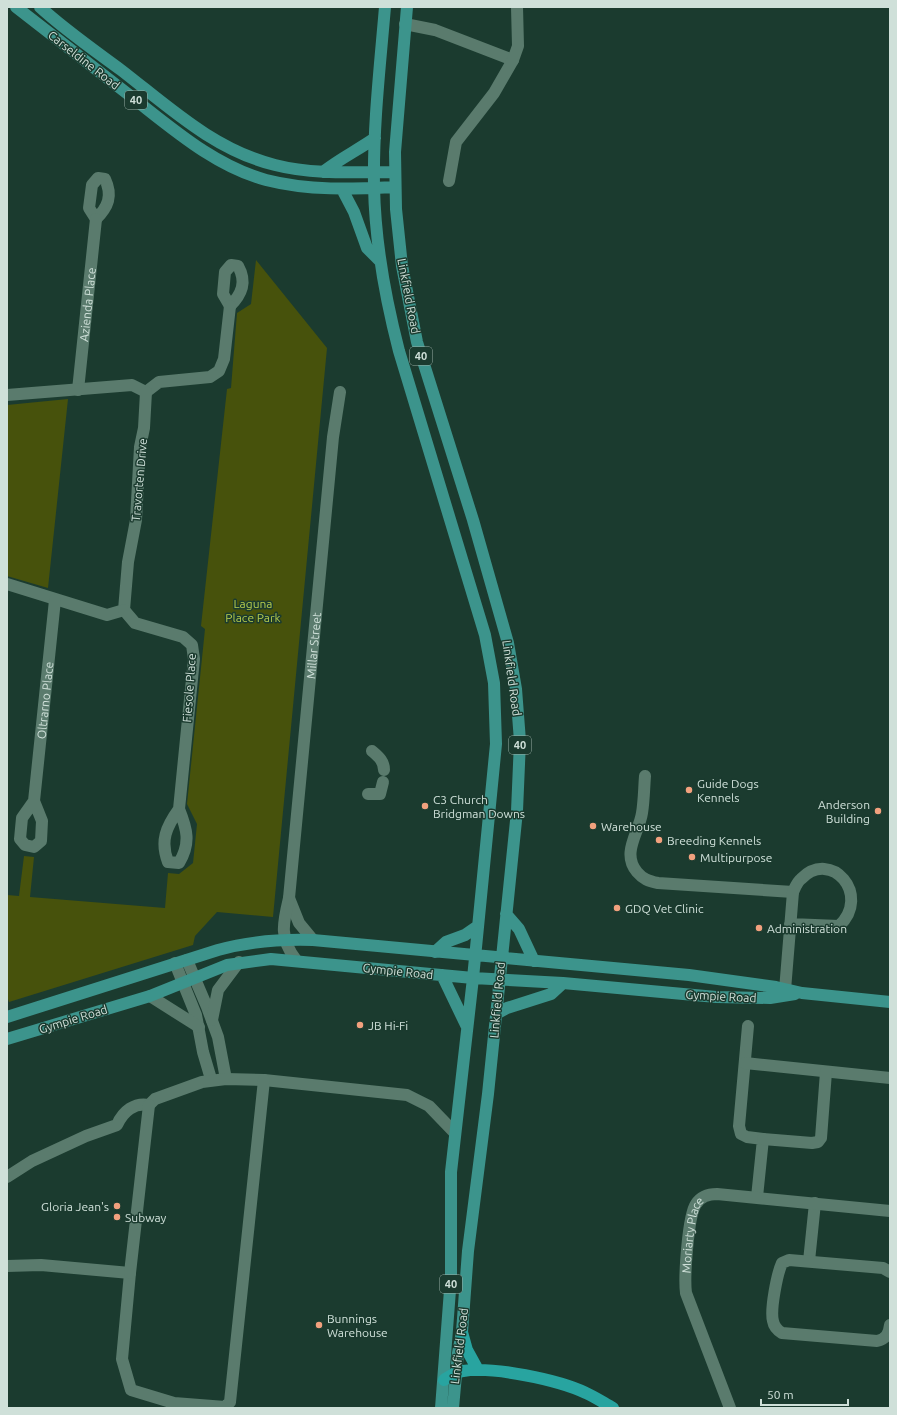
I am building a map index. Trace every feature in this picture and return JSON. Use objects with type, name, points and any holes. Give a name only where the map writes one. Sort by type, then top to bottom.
[{"type":"highway","points":[[462,1332],[467,1350],[478,1370]]},
{"type":"highway","points":[[444,1380],[456,1373],[478,1370],[535,1377],[561,1383],[586,1393],[612,1408]]},
{"type":"main road","name":"Carseldine Road","points":[[16,7],[177,132],[208,154],[264,179],[303,187],[395,187]]},
{"type":"main road","name":"Carseldine Road","points":[[40,7],[189,124],[216,142],[245,155],[274,165],[298,170],[323,172],[395,172]]},
{"type":"main road","name":"Linkfield Road","points":[[385,7],[375,138],[374,172],[380,261],[398,351],[481,618],[492,667],[495,704],[496,750],[450,1188],[451,1291],[441,1408]]},
{"type":"main road","name":"Linkfield Road","points":[[407,7],[397,120],[395,172],[402,266],[417,342],[498,605],[512,664],[518,708],[520,766],[488,1094],[468,1251],[462,1332],[452,1408]]},
{"type":"main road","points":[[323,172],[335,162],[346,158],[375,138]]},
{"type":"main road","points":[[342,188],[354,212],[367,248],[380,261]]},
{"type":"main road","points":[[506,914],[518,929],[534,961]]},
{"type":"main road","points":[[435,952],[446,942],[465,935],[478,926]]},
{"type":"main road","name":"Gympie Road","points":[[7,1018],[245,943],[285,939],[313,940],[689,975],[776,987],[802,993],[890,1002]]},
{"type":"main road","name":"Gympie Road","points":[[7,1039],[150,996],[216,968],[239,962],[271,959],[296,960],[473,978],[563,983],[744,999],[770,998],[802,993]]},
{"type":"main road","points":[[442,975],[467,1027]]},
{"type":"main road","points":[[496,1014],[507,1008],[551,994],[563,983]]},
{"type":"street","points":[[449,181],[456,142],[494,93],[513,60],[518,46],[517,7]]},
{"type":"street","points":[[405,24],[436,30],[513,60]]},
{"type":"street","name":"Azienda Place","points":[[78,390],[96,219]]},
{"type":"street","points":[[7,395],[132,385],[146,392],[159,382],[210,377],[219,371],[224,359],[230,306]]},
{"type":"street","name":"Travorten Drive","points":[[124,610],[128,562],[136,520],[140,447],[144,428],[146,392]]},
{"type":"street","name":"Millar Street","points":[[296,960],[288,950],[283,926],[289,898],[333,438],[340,392]]},
{"type":"street","points":[[7,584],[107,615],[124,610]]},
{"type":"street","name":"Oltrarno Place","points":[[34,801],[55,600]]},
{"type":"street","name":"Fiesole Place","points":[[124,610],[135,623],[183,637],[192,645],[194,659],[178,809]]},
{"type":"street","points":[[368,794],[380,794],[384,776],[384,765],[380,757],[372,751]]},
{"type":"street","points":[[645,776],[642,814],[631,845],[630,857],[634,868],[647,881],[793,892]]},
{"type":"street","points":[[784,990],[790,924],[793,892],[800,879],[811,872],[825,868],[837,872],[846,880],[851,889],[851,903],[847,918],[839,926],[790,924]]},
{"type":"street","name":"Millar Street","points":[[289,898],[299,923],[313,940]]},
{"type":"street","points":[[181,962],[194,977],[212,1021],[218,1038],[226,1079]]},
{"type":"street","points":[[181,962],[183,982],[199,1027],[203,1052],[211,1079]]},
{"type":"street","points":[[212,1021],[218,990],[239,962]]},
{"type":"street","points":[[150,996],[199,1027]]},
{"type":"street","points":[[748,1026],[739,1126],[741,1134],[747,1137],[763,1139],[812,1143],[818,1142],[821,1138],[826,1072]]},
{"type":"street","points":[[745,1063],[890,1078]]},
{"type":"street","points":[[7,1177],[32,1161],[86,1136],[117,1125],[119,1120],[132,1106],[142,1103],[149,1104],[155,1100],[211,1079],[264,1080],[408,1095],[429,1106],[455,1133]]},
{"type":"street","points":[[149,1104],[122,1359],[131,1390],[174,1403],[225,1407],[230,1402],[264,1080]]},
{"type":"street","points":[[757,1197],[763,1139]]},
{"type":"street","name":"Moriarty Place","points":[[730,1408],[686,1293],[685,1281],[692,1213],[696,1203],[701,1198],[710,1194],[757,1197],[890,1211]]},
{"type":"street","points":[[809,1261],[815,1203]]},
{"type":"street","points":[[890,1272],[883,1268],[789,1260],[782,1263],[777,1273],[772,1321],[776,1329],[782,1333],[877,1341],[884,1339],[889,1333],[890,1325]]},
{"type":"street","points":[[7,1266],[40,1265],[130,1273]]},
{"type":"green space","name":"Laguna Place Park","points":[[256,260],[327,348],[273,917],[217,912],[195,936],[193,945],[9,1002],[7,996],[7,895],[19,896],[24,856],[34,857],[30,897],[165,908],[168,873],[179,874],[193,863],[197,824],[187,804],[205,629],[201,626],[227,389],[231,388],[237,313],[251,304]]},
{"type":"green space","points":[[68,399],[48,588],[7,576],[7,405]]},
{"type":"place","name":"Guide Dogs Kennels","points":[[689,790]]},
{"type":"place","name":"C3 Church Bridgman Downs","points":[[425,806]]},
{"type":"place","name":"Anderson Building","points":[[878,811]]},
{"type":"place","name":"Warehouse","points":[[593,826]]},
{"type":"place","name":"Breeding Kennels","points":[[659,840]]},
{"type":"place","name":"Multipurpose","points":[[692,857]]},
{"type":"place","name":"GDQ Vet Clinic","points":[[617,908]]},
{"type":"place","name":"Administration","points":[[759,928]]},
{"type":"place","name":"JB Hi-Fi","points":[[360,1025]]},
{"type":"place","name":"Gloria Jean's","points":[[117,1206]]},
{"type":"place","name":"Subway","points":[[117,1217]]},
{"type":"place","name":"Bunnings Warehouse","points":[[319,1325]]}]
